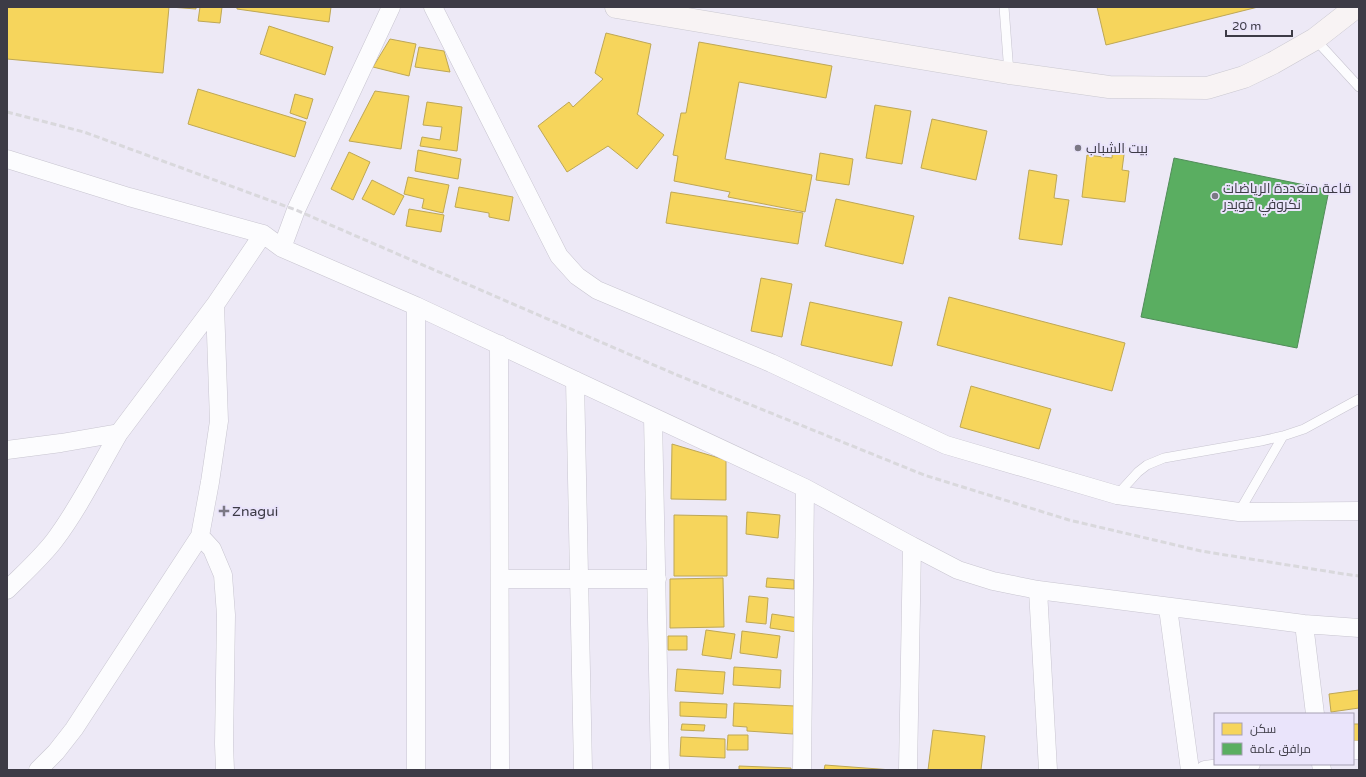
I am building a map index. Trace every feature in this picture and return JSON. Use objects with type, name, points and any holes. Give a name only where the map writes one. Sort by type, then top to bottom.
[{"type":"main road","points":[[616,7],[1009,73],[1109,87],[1208,88],[1244,77],[1273,63],[1315,39],[1356,7]]},
{"type":"street","points":[[282,248],[296,210],[391,7]]},
{"type":"street","points":[[433,7],[559,256],[577,276],[597,290],[772,363],[946,445],[1117,495],[1239,512],[1359,511]]},
{"type":"street","points":[[7,159],[128,197],[263,234],[282,248],[499,344],[805,488],[958,570],[993,581],[1038,590],[1168,608],[1304,624],[1359,628]]},
{"type":"street","points":[[7,590],[40,558],[54,541],[73,513],[119,433],[215,305],[263,234]]},
{"type":"street","points":[[38,770],[56,752],[74,729],[200,536],[210,482],[218,422],[215,305]]},
{"type":"street","points":[[416,306],[416,770]]},
{"type":"street","points":[[499,344],[500,770]]},
{"type":"street","points":[[575,380],[583,770]]},
{"type":"street","points":[[653,417],[660,770]]},
{"type":"street","points":[[7,450],[61,444],[119,433]]},
{"type":"street","points":[[802,770],[805,488]]},
{"type":"street","points":[[200,536],[212,550],[223,575],[226,614],[225,770]]},
{"type":"street","points":[[908,770],[912,546]]},
{"type":"street","points":[[500,579],[656,579]]},
{"type":"street","points":[[1038,590],[1048,770]]},
{"type":"street","points":[[1168,608],[1190,770]]},
{"type":"street","points":[[1304,624],[1315,713]]},
{"type":"street","points":[[1205,770],[1243,765]]},
{"type":"lane","points":[[1004,7],[1009,73]]},
{"type":"lane","points":[[1315,39],[1359,87]]},
{"type":"lane","points":[[1117,495],[1138,472],[1147,465],[1164,458],[1283,436],[1304,429],[1359,399]]},
{"type":"lane","points":[[1239,512],[1283,436]]},
{"type":"building: سكن","points":[[7,7],[169,7],[163,73],[7,59]]},
{"type":"building: سكن","points":[[170,7],[196,7],[196,9]]},
{"type":"building: سكن","points":[[200,7],[222,7],[220,23],[198,21]]},
{"type":"building: سكن","points":[[237,7],[331,7],[329,22],[237,9]]},
{"type":"building: سكن","points":[[1097,7],[1258,7],[1106,45]]},
{"type":"building: سكن","points":[[269,26],[333,47],[325,75],[260,54]]},
{"type":"building: سكن","points":[[606,33],[651,44],[637,114],[664,135],[637,169],[608,146],[567,172],[538,126],[569,102],[573,107],[603,79],[595,73]]},
{"type":"building: سكن","points":[[390,39],[416,44],[409,76],[373,67]]},
{"type":"building: سكن","points":[[699,42],[832,66],[826,98],[739,82],[725,159],[812,175],[805,212],[728,197],[730,192],[674,181],[678,156],[673,155],[681,113],[686,113]]},
{"type":"building: سكن","points":[[419,47],[444,51],[450,72],[415,67]]},
{"type":"building: سكن","points":[[198,89],[306,122],[295,157],[188,124]]},
{"type":"building: سكن","points":[[375,91],[409,96],[401,149],[349,141]]},
{"type":"building: سكن","points":[[295,94],[313,99],[307,119],[290,113]]},
{"type":"building: سكن","points":[[427,102],[462,107],[457,151],[420,146],[422,137],[440,140],[442,127],[423,125]]},
{"type":"building: سكن","points":[[875,105],[911,111],[902,164],[866,158]]},
{"type":"building: سكن","points":[[932,119],[987,131],[976,180],[921,168]]},
{"type":"building: سكن","points":[[1113,145],[1125,147],[1122,170],[1129,171],[1125,202],[1082,197],[1087,155],[1112,158]]},
{"type":"building: سكن","points":[[418,150],[461,159],[458,179],[415,171]]},
{"type":"building: سكن","points":[[349,152],[370,162],[353,200],[331,189]]},
{"type":"building: سكن","points":[[820,153],[853,159],[849,185],[816,180]]},
{"type":"building: سكن","points":[[1029,170],[1057,175],[1054,198],[1069,200],[1062,245],[1019,239]]},
{"type":"building: سكن","points":[[408,177],[449,185],[443,213],[422,208],[424,199],[404,194]]},
{"type":"building: سكن","points":[[372,180],[404,196],[394,215],[362,199]]},
{"type":"building: سكن","points":[[459,187],[513,197],[509,221],[489,217],[489,213],[455,207]]},
{"type":"building: سكن","points":[[671,192],[803,213],[798,244],[666,223]]},
{"type":"building: سكن","points":[[836,199],[914,216],[903,264],[825,246]]},
{"type":"building: سكن","points":[[409,209],[444,215],[441,232],[406,226]]},
{"type":"building: سكن","points":[[761,278],[792,284],[782,337],[751,331]]},
{"type":"building: سكن","points":[[949,297],[1125,343],[1112,391],[937,345]]},
{"type":"building: سكن","points":[[810,302],[902,322],[892,366],[801,345]]},
{"type":"building: سكن","points":[[971,386],[1051,409],[1039,449],[960,427]]},
{"type":"building: سكن","points":[[672,444],[726,460],[726,500],[671,499]]},
{"type":"building: سكن","points":[[747,512],[780,515],[778,538],[746,534]]},
{"type":"building: سكن","points":[[674,515],[727,516],[727,576],[674,576]]},
{"type":"building: سكن","points":[[723,578],[724,627],[670,628],[670,579]]},
{"type":"building: سكن","points":[[767,578],[794,580],[794,589],[766,587]]},
{"type":"building: سكن","points":[[749,596],[768,598],[766,624],[746,622]]},
{"type":"building: سكن","points":[[772,614],[799,618],[797,632],[770,628]]},
{"type":"building: سكن","points":[[706,630],[735,634],[731,659],[702,655]]},
{"type":"building: سكن","points":[[742,631],[780,636],[777,658],[740,653]]},
{"type":"building: سكن","points":[[668,636],[687,636],[687,650],[668,650]]},
{"type":"building: سكن","points":[[734,667],[781,670],[780,688],[733,685]]},
{"type":"building: سكن","points":[[677,669],[725,672],[723,694],[675,691]]},
{"type":"building: سكن","points":[[1359,690],[1359,708],[1331,712],[1329,694]]},
{"type":"building: سكن","points":[[680,702],[727,704],[726,718],[680,716]]},
{"type":"building: سكن","points":[[734,703],[795,706],[793,734],[747,731],[747,727],[733,726]]},
{"type":"building: سكن","points":[[682,724],[705,725],[704,731],[681,730]]},
{"type":"building: سكن","points":[[1354,724],[1359,724],[1359,743],[1354,744]]},
{"type":"building: سكن","points":[[933,730],[985,736],[981,770],[928,770]]},
{"type":"building: سكن","points":[[728,735],[748,735],[748,750],[727,750]]},
{"type":"building: سكن","points":[[681,737],[725,739],[725,758],[680,756]]},
{"type":"building: سكن","points":[[825,765],[892,770],[824,770]]},
{"type":"building: سكن","points":[[739,766],[791,768],[791,770],[739,770]]},
{"type":"building: مرافق عامة","points":[[1174,158],[1329,190],[1297,348],[1141,317]]},
{"type":"railway","points":[[7,112],[84,132],[296,210],[677,375],[924,475],[1069,520],[1201,551],[1359,576]]},
{"type":"place","name":"بيت الشباب","points":[[1078,148]]},
{"type":"place","name":"قاعة متعددة الرياضات نكروفي قويدر","points":[[1215,196]]},
{"type":"place","name":"Znagui","points":[[224,511]]}]
